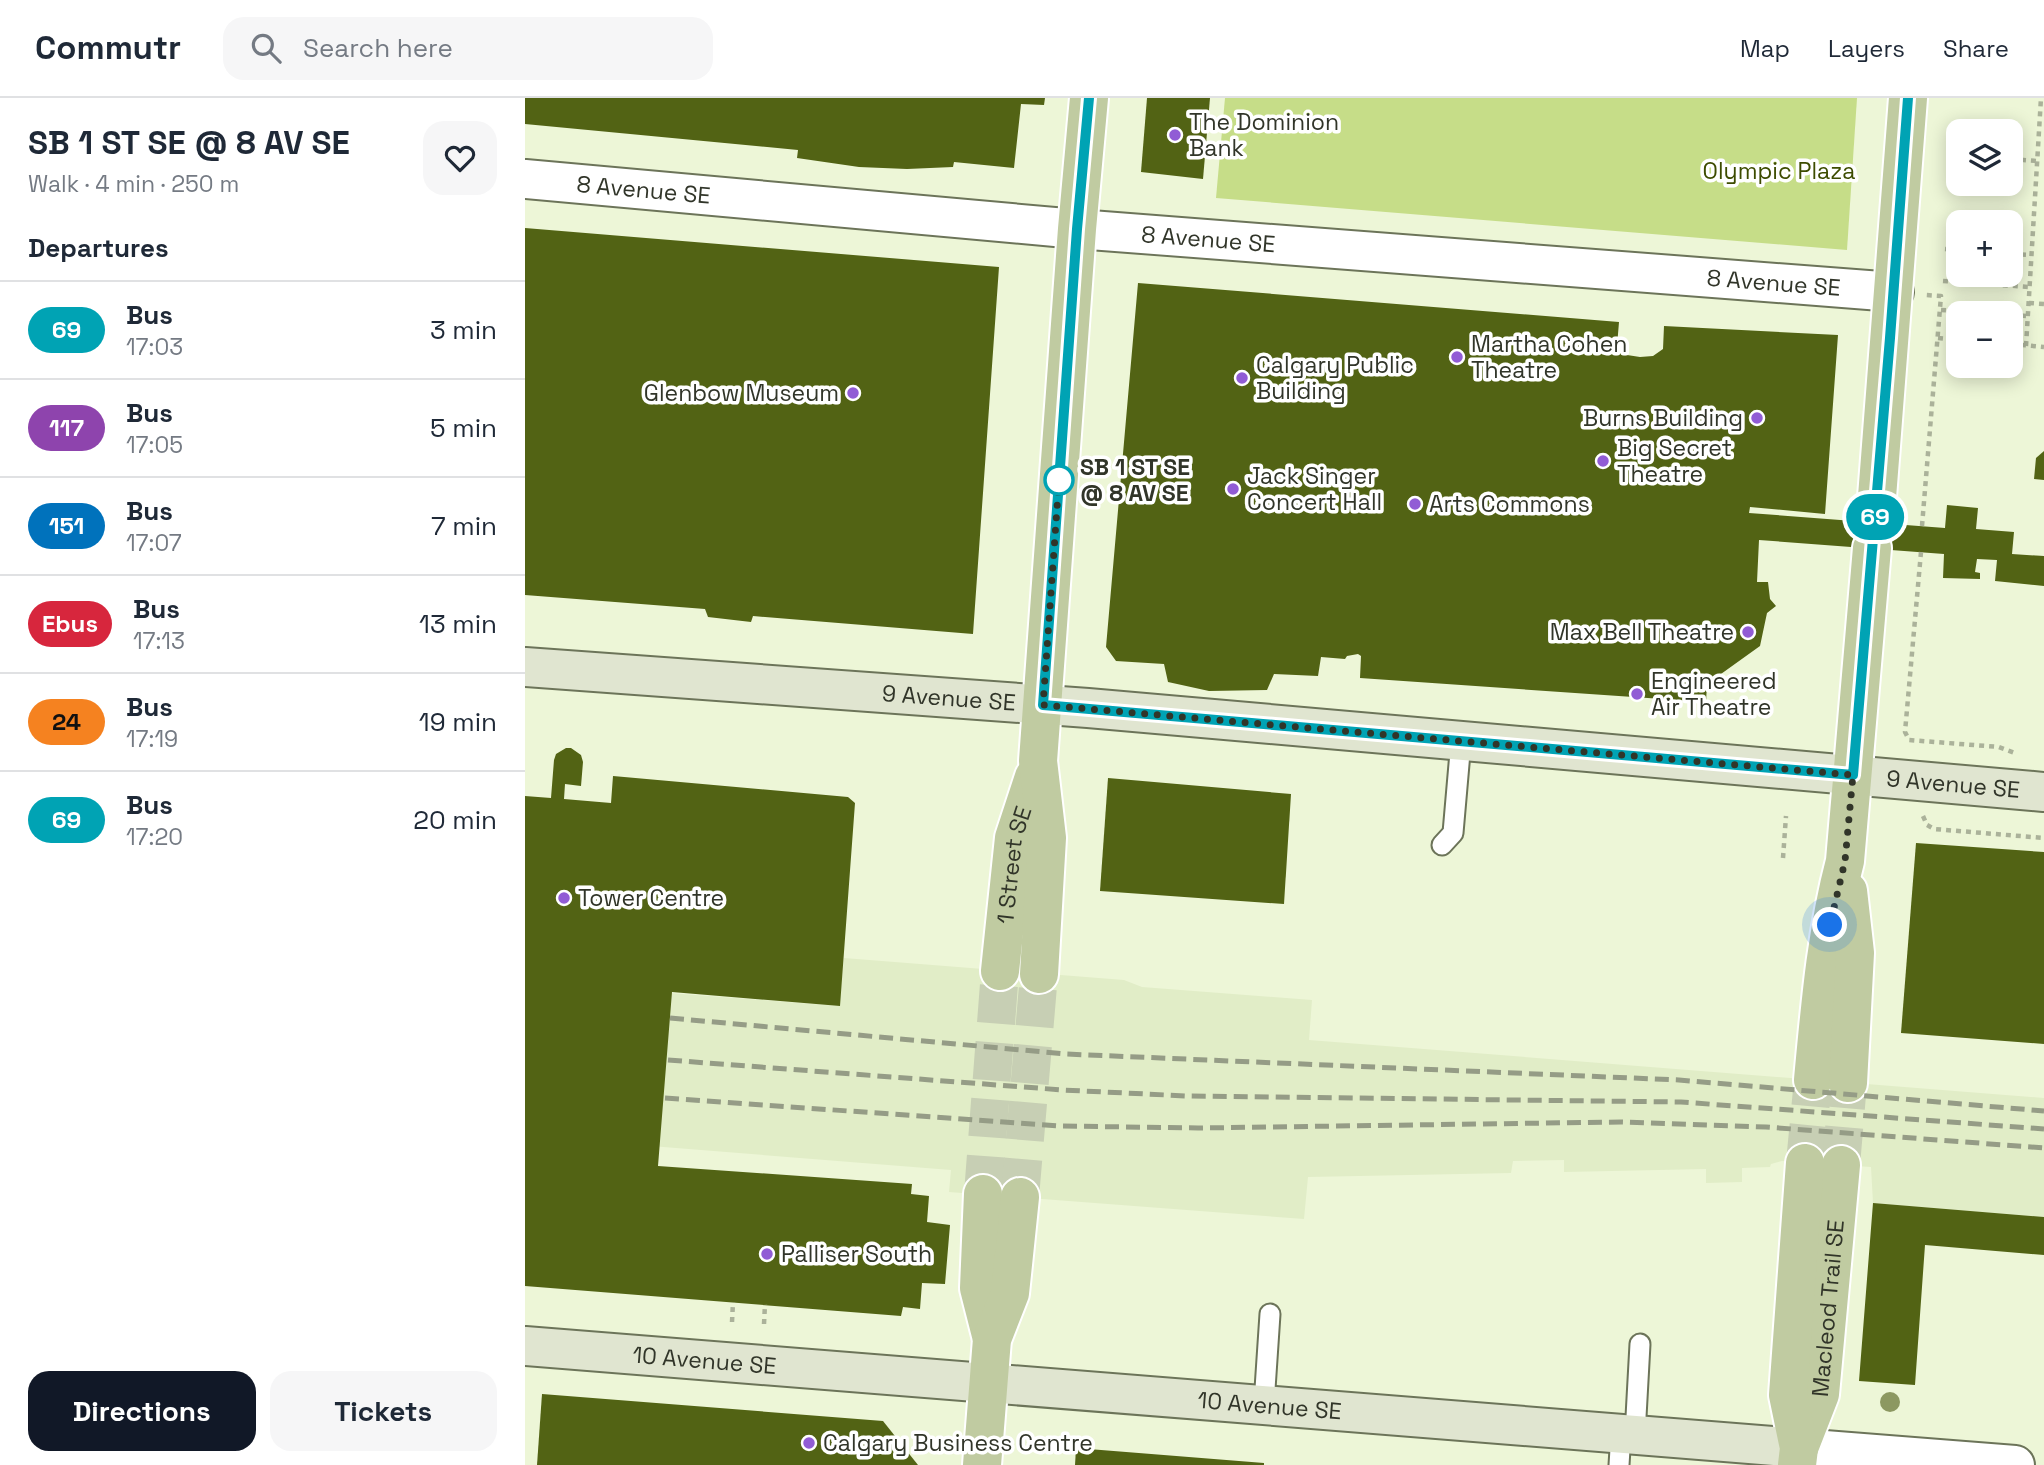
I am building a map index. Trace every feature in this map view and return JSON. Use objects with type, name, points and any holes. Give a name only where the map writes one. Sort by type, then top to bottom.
[{"type":"main road","name":"1 Street SE","points":[[1038,974],[1047,838],[1038,761],[1089,98]]},
{"type":"main road","points":[[1831,1082],[1826,949],[1834,901],[1845,861],[1908,98]]},
{"type":"main road","name":"9 Avenue SE","points":[[525,667],[1043,705],[2044,792]]},
{"type":"main road","name":"1 Street SE","points":[[1000,971],[1014,838],[1038,761]]},
{"type":"main road","name":"Macleod Trail SE","points":[[1798,1456],[1789,1395],[1823,1164]]},
{"type":"main road","points":[[982,1465],[992,1339],[1010,1293],[1002,1196]]},
{"type":"main road","name":"10 Avenue SE","points":[[525,1346],[1264,1404],[1625,1444],[1798,1456]]},
{"type":"street","name":"8 Avenue SE","points":[[525,179],[1077,229],[1894,292]]},
{"type":"street","name":"10 Avenue SE","points":[[1798,1456],[2015,1465]]},
{"type":"lane","points":[[1442,845],[1453,833],[1461,741]]},
{"type":"lane","points":[[1264,1404],[1270,1314]]},
{"type":"lane","points":[[1625,1444],[1640,1344]]},
{"type":"path","points":[[2026,346],[2041,98]]},
{"type":"path","points":[[2023,159],[2037,160]]},
{"type":"path","points":[[2023,255],[2031,256]]},
{"type":"path","points":[[1943,281],[2029,287]]},
{"type":"path","points":[[1894,292],[1941,296],[1922,526]]},
{"type":"path","points":[[2029,303],[2044,304]]},
{"type":"path","points":[[1941,310],[1946,310]]},
{"type":"path","points":[[2023,316],[2028,316]]},
{"type":"path","points":[[1938,338],[1946,339]]},
{"type":"path","points":[[2023,346],[2044,347]]},
{"type":"path","points":[[1921,552],[1905,732],[1909,740],[1999,747],[2020,755]]},
{"type":"path","points":[[1922,813],[1927,825],[1934,829],[2044,838]]},
{"type":"path","points":[[1783,858],[1786,816]]},
{"type":"path","points":[[732,1322],[733,1302]]},
{"type":"path","points":[[764,1324],[765,1304]]},
{"type":"shaded area","points":[[844,958],[1124,980],[1142,987],[1312,1000],[1309,1040],[2044,1098],[2044,1217],[1873,1203],[1871,1167],[1782,1161],[1771,1164],[1770,1167],[1742,1168],[1742,1182],[1706,1183],[1706,1169],[1564,1172],[1564,1160],[1513,1161],[1511,1173],[1308,1177],[1304,1219],[949,1192],[951,1170],[525,1136],[525,982],[839,1006]]},
{"type":"green space","name":"Olympic Plaza","points":[[1225,98],[1857,98],[1847,250],[1216,198]]},
{"type":"building","points":[[525,98],[1045,98],[1044,105],[1021,104],[1014,168],[954,162],[953,167],[907,169],[859,167],[797,158],[798,150],[525,124]]},
{"type":"building","name":"The Dominion Bank","points":[[1147,98],[1210,98],[1203,179],[1141,172]]},
{"type":"building","points":[[525,228],[999,267],[973,634],[753,616],[751,622],[708,617],[705,609],[525,595]]},
{"type":"building","name":"Arts Commons","points":[[1138,283],[1619,322],[1617,346],[1627,355],[1640,357],[1653,356],[1663,349],[1664,326],[1838,335],[1825,514],[1750,507],[1749,513],[1945,528],[1947,505],[1978,508],[1976,529],[2014,532],[2012,554],[2044,556],[2044,586],[1995,581],[1997,560],[1977,559],[1975,572],[1980,573],[1980,579],[1943,578],[1944,554],[1759,540],[1757,582],[1768,582],[1770,599],[1776,606],[1767,613],[1760,646],[1707,684],[1706,702],[1360,678],[1361,656],[1358,654],[1345,659],[1321,657],[1318,676],[1274,674],[1267,690],[1209,691],[1168,682],[1164,664],[1116,661],[1106,647]]},
{"type":"building","points":[[2044,451],[2044,480],[2034,479],[2036,458]]},
{"type":"building","points":[[571,748],[581,755],[583,762],[581,786],[565,784],[564,799],[611,803],[613,776],[848,797],[855,803],[840,1006],[672,992],[658,1166],[912,1184],[911,1194],[929,1196],[927,1222],[950,1225],[945,1284],[922,1283],[920,1309],[903,1307],[901,1316],[525,1286],[525,796],[551,798],[554,760],[556,754]]},
{"type":"building","points":[[1108,778],[1291,794],[1284,904],[1100,891]]},
{"type":"building","points":[[1916,843],[2044,852],[2044,1044],[1901,1033]]},
{"type":"building","points":[[1873,1203],[2044,1217],[2044,1255],[1925,1245],[1915,1385],[1859,1381]]},
{"type":"building","points":[[542,1394],[883,1421],[918,1465],[537,1465]]},
{"type":"building","points":[[1076,1448],[1264,1463],[1264,1465],[1075,1465]]},
{"type":"tunnel","points":[[983,1194],[1000,971]]},
{"type":"tunnel","points":[[1020,1197],[1039,974]]},
{"type":"tunnel","points":[[1805,1163],[1813,1080]]},
{"type":"tunnel","points":[[1841,1165],[1848,1083]]},
{"type":"railway","points":[[670,1018],[1066,1054],[1679,1080],[2044,1111]]},
{"type":"railway","points":[[668,1060],[1063,1090],[1187,1096],[1681,1102],[2044,1129]]},
{"type":"railway","points":[[665,1098],[1060,1126],[1198,1128],[1621,1122],[1766,1127],[2044,1148]]},
{"type":"bus line","name":"69","points":[[1089,98],[1043,705],[1853,775],[1908,98]]},
{"type":"place","name":"The Dominion Bank","points":[[1175,135]]},
{"type":"place","name":"Martha Cohen Theatre","points":[[1457,357]]},
{"type":"place","name":"Calgary Public Building","points":[[1242,378]]},
{"type":"place","name":"Glenbow Museum","points":[[853,393]]},
{"type":"place","name":"Burns Building","points":[[1757,418]]},
{"type":"place","name":"Big Secret Theatre","points":[[1603,461]]},
{"type":"place","name":"SB 1 ST SE @ 8 AV SE","points":[[1059,480]]},
{"type":"place","name":"Jack Singer Concert Hall","points":[[1233,489]]},
{"type":"place","name":"Arts Commons","points":[[1415,504]]},
{"type":"place","name":"Max Bell Theatre","points":[[1748,632]]},
{"type":"place","name":"Engineered Air Theatre","points":[[1637,694]]},
{"type":"place","name":"Tower Centre","points":[[564,898]]},
{"type":"place","name":"Palliser South","points":[[767,1254]]},
{"type":"place","name":"Calgary Business Centre","points":[[809,1443]]},
{"type":"route","points":[[1059,480],[1043,705],[1853,775],[1845,861],[1830,925]]}]
